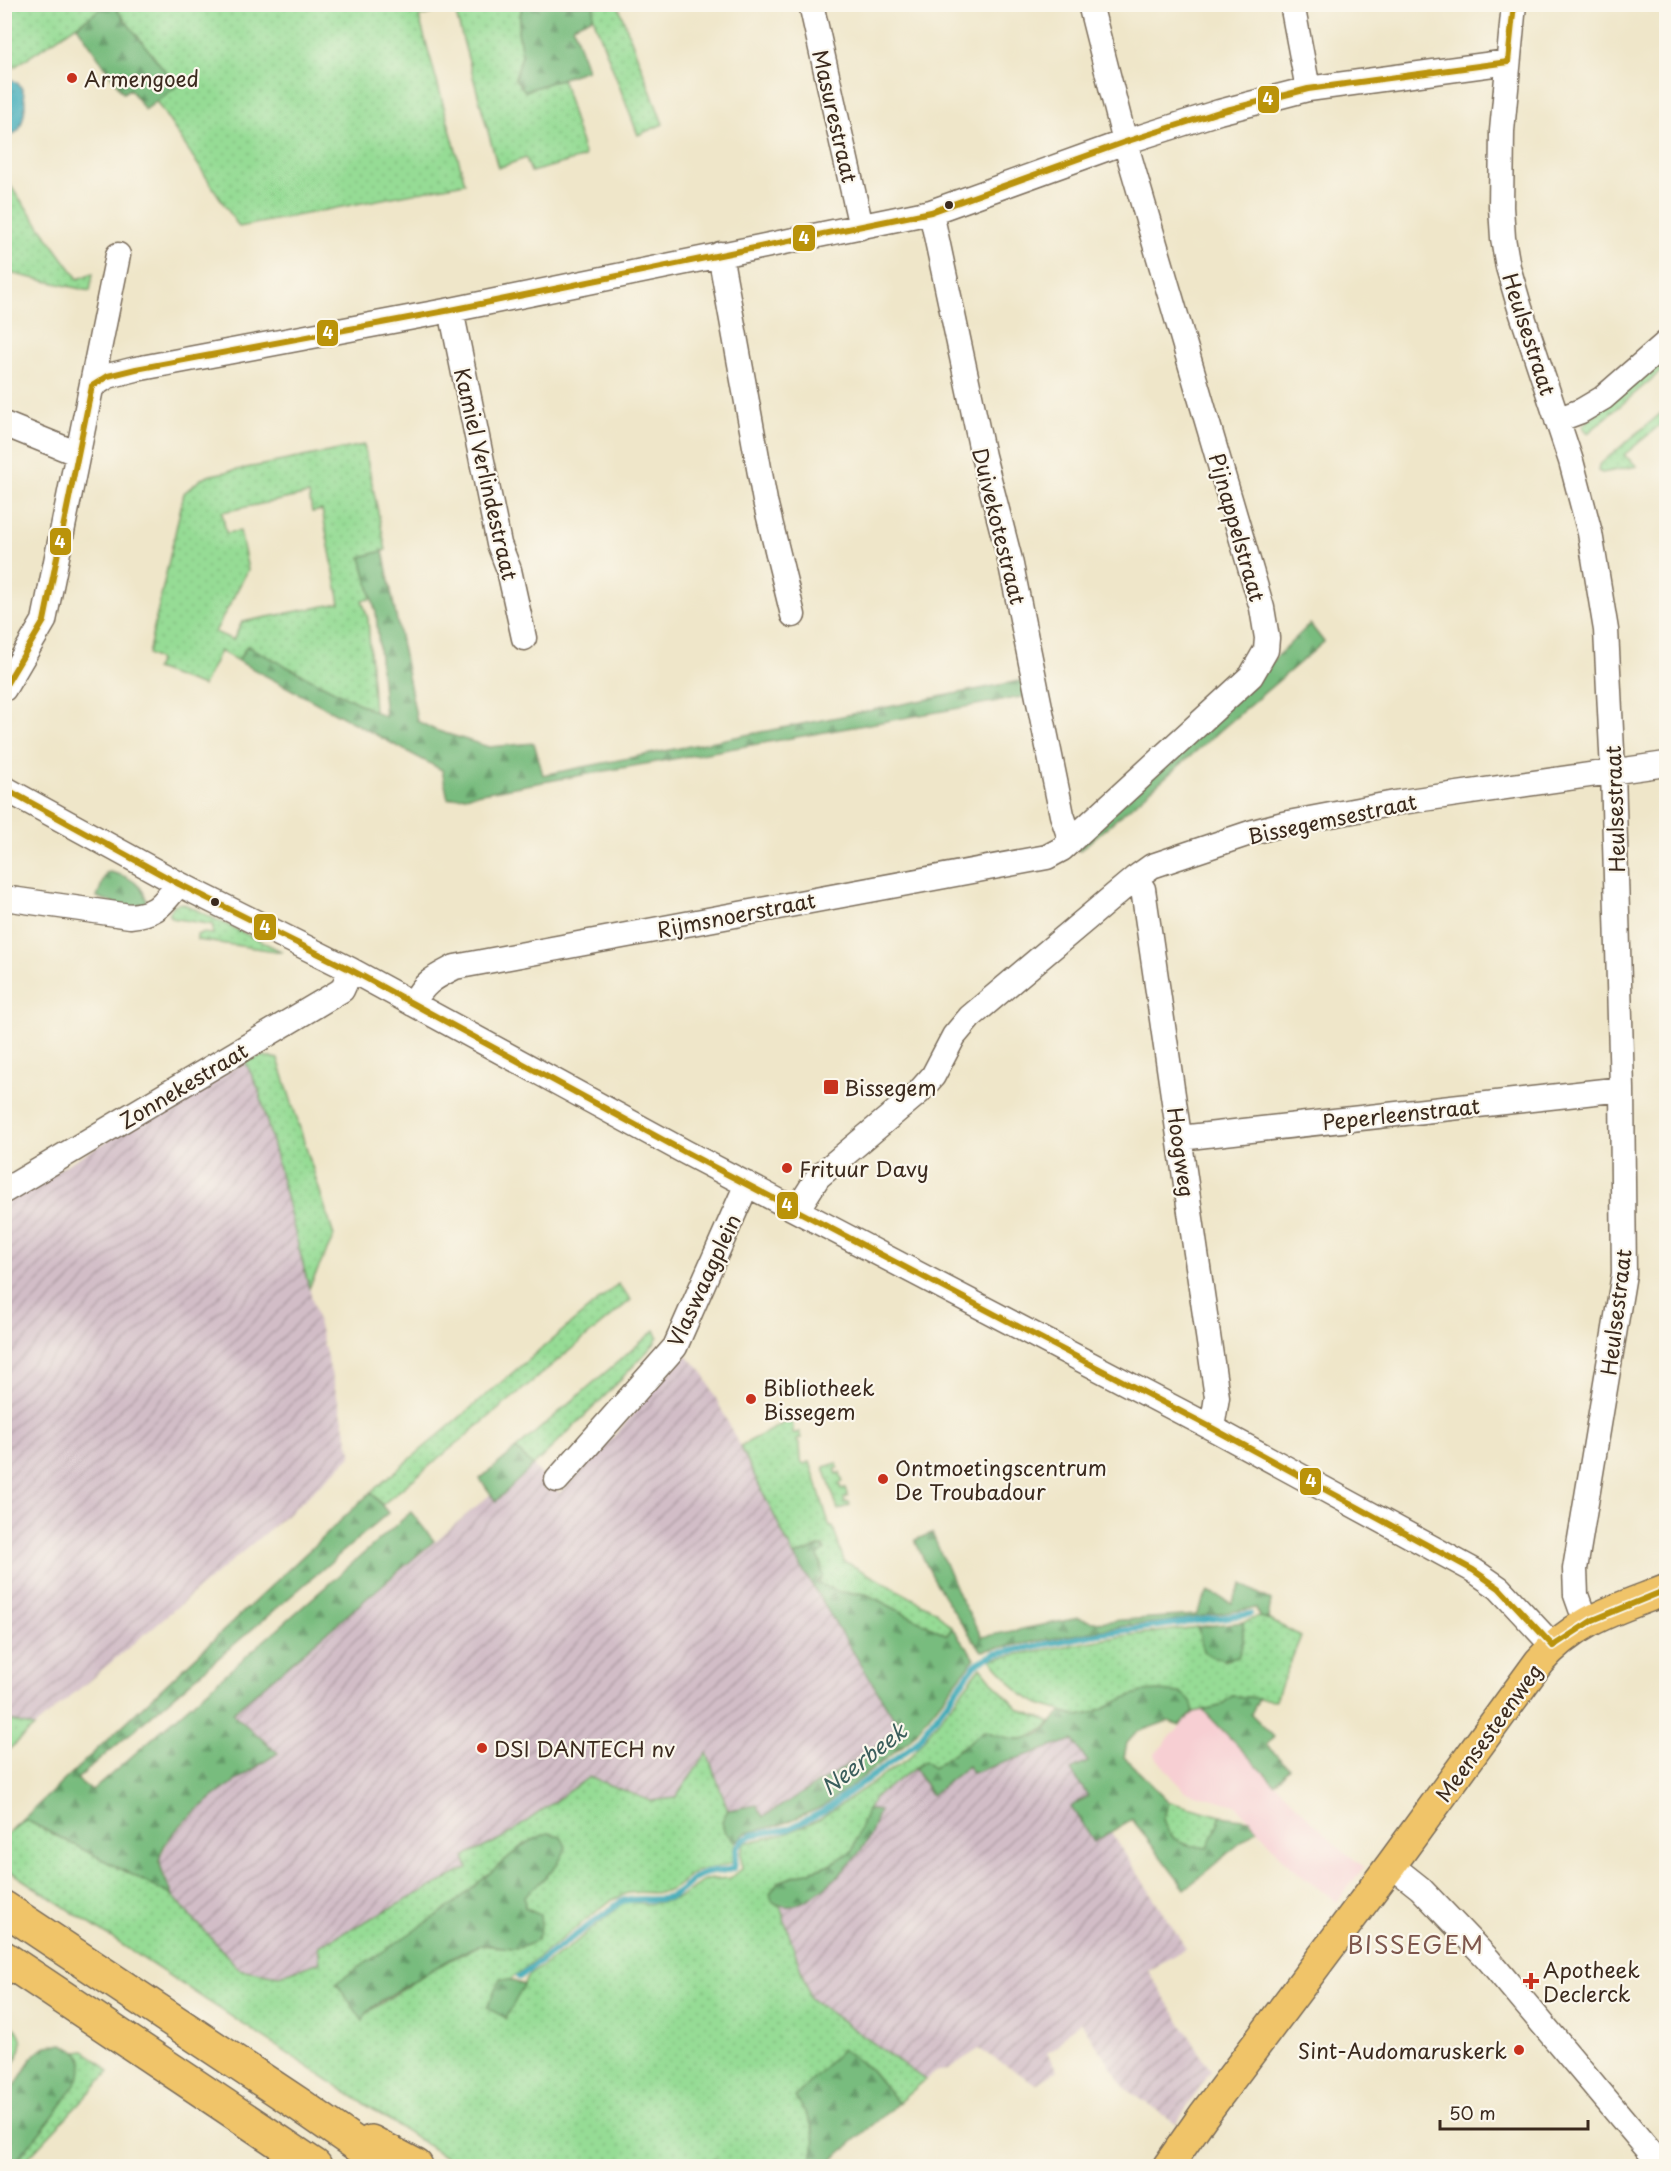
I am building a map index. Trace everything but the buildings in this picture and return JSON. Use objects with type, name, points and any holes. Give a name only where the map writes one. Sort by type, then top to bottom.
[{"type":"highway","points":[[4,1908],[388,2166]]},
{"type":"highway","points":[[4,1958],[315,2166]]},
{"type":"highway","points":[[300,2105],[416,2166]]},
{"type":"highway","points":[[261,2130],[301,2166]]},
{"type":"main road","name":"Meensesteenweg","points":[[1168,2166],[1528,1676],[1553,1646],[1566,1634],[1586,1623],[1666,1590]]},
{"type":"street","name":"Masurestraat","points":[[812,4],[861,227]]},
{"type":"street","name":"Pijnappelstraat","points":[[1071,841],[1251,676],[1266,650],[1267,638],[1262,608],[1125,142],[1090,4]]},
{"type":"street","points":[[1292,4],[1308,89]]},
{"type":"street","name":"Heulsestraat","points":[[1514,4],[1503,131],[1501,207],[1503,238],[1508,267],[1519,305],[1557,420],[1590,533],[1606,630],[1613,771],[1622,1089],[1624,1274],[1575,1569],[1576,1595],[1586,1623]]},
{"type":"street","points":[[92,386],[108,376],[136,369],[451,310],[931,212],[1125,142],[1219,112],[1308,89],[1508,62]]},
{"type":"street","name":"Duivekotestraat","points":[[931,212],[982,456],[1010,560],[1062,815],[1071,841]]},
{"type":"street","points":[[720,254],[765,501],[793,615]]},
{"type":"street","points":[[4,689],[44,621],[118,255]]},
{"type":"street","name":"Kamiel Verlindestraat","points":[[451,310],[499,544],[509,570],[524,638]]},
{"type":"street","points":[[1557,420],[1581,411],[1603,398],[1666,344]]},
{"type":"street","points":[[4,424],[78,454]]},
{"type":"street","name":"Bissegemsestraat","points":[[797,1210],[818,1177],[926,1085],[954,1036],[970,1017],[1152,866],[1283,824],[1395,803],[1666,764]]},
{"type":"street","points":[[4,788],[179,884],[351,970],[747,1184],[1212,1428],[1485,1576],[1553,1646]]},
{"type":"street","name":"Rijmsnoerstraat","points":[[413,1004],[421,988],[455,967],[1047,857],[1071,841]]},
{"type":"street","name":"Hoogweg","points":[[1135,878],[1143,889],[1217,1397],[1212,1428]]},
{"type":"street","points":[[4,898],[130,916],[145,915],[156,910],[179,884]]},
{"type":"street","name":"Zonnekestraat","points":[[4,1191],[342,990],[351,970]]},
{"type":"street","name":"Peperleenstraat","points":[[1180,1138],[1622,1089]]},
{"type":"street","name":"Vlaswaagplein","points":[[557,1480],[675,1347],[747,1184]]},
{"type":"street","points":[[1391,1865],[1420,1888],[1480,1950],[1662,2166]]},
{"type":"shaded area","points":[[245,1061],[259,1090],[352,1455],[303,1501],[34,1727],[7,1721],[5,1719],[4,1201]]},
{"type":"shaded area","points":[[682,1352],[702,1370],[794,1556],[899,1726],[868,1753],[763,1817],[757,1805],[728,1810],[707,1753],[675,1798],[651,1801],[589,1777],[503,1838],[464,1857],[469,1867],[318,1946],[320,1962],[279,1976],[239,1969],[173,1896],[161,1866],[160,1857],[171,1836],[212,1796],[277,1753],[232,1713],[491,1494],[496,1501],[533,1466],[560,1493],[620,1429],[673,1367]]},
{"type":"shaded area","points":[[1203,1710],[1337,1846],[1364,1867],[1337,1902],[1291,1868],[1236,1805],[1184,1791],[1154,1755],[1193,1712]]},
{"type":"shaded area","points":[[1073,1740],[1088,1762],[1071,1771],[1088,1796],[1072,1807],[1094,1842],[1111,1832],[1186,1948],[1148,1971],[1211,2070],[1176,2124],[1125,2088],[1081,2022],[1067,2032],[1059,2045],[1047,2053],[1057,2070],[1036,2084],[979,2049],[948,2069],[935,2072],[925,2080],[810,1998],[780,1906],[792,1906],[816,1893],[845,1870],[879,1811],[867,1810],[877,1795],[915,1768],[931,1794],[969,1766],[972,1773]]},
{"type":"green space","points":[[5,4],[107,4],[107,5],[5,73]]},
{"type":"green space","points":[[107,4],[113,5],[177,86],[145,110],[130,89],[123,93],[77,26]]},
{"type":"green space","points":[[113,5],[522,5],[518,31],[522,55],[515,79],[526,91],[562,78],[585,157],[531,172],[526,158],[498,168],[454,7],[419,17],[465,183],[239,227],[156,101],[176,86]]},
{"type":"green space","points":[[522,5],[594,5],[593,17],[573,26],[587,70],[525,91],[515,79],[522,55],[518,31]]},
{"type":"green space","points":[[594,5],[618,5],[663,124],[638,135],[593,17]]},
{"type":"green space","points":[[4,177],[78,279],[93,273],[90,291],[5,272]]},
{"type":"green space","points":[[1666,354],[1666,367],[1588,433],[1582,426]]},
{"type":"green space","points":[[1666,409],[1666,420],[1624,455],[1637,466],[1602,473],[1598,471],[1599,465]]},
{"type":"green space","points":[[364,445],[386,550],[361,557],[372,599],[362,600],[368,619],[374,712],[247,646],[238,661],[220,651],[203,686],[155,669],[159,660],[148,654],[184,493],[201,479],[211,475]],"holes":[[[309,494],[312,512],[322,510],[340,603],[242,622],[233,640],[215,632],[248,570],[240,531],[226,533],[222,512]]]},
{"type":"green space","points":[[383,551],[417,721],[435,730],[489,747],[534,743],[543,775],[1030,679],[1033,695],[448,799],[442,770],[238,661],[247,646],[385,717],[376,613],[361,557]]},
{"type":"green space","points":[[1310,624],[1324,642],[1079,851],[1074,845],[1233,699]]},
{"type":"green space","points":[[110,872],[135,882],[146,898],[147,906],[131,909],[97,897],[106,873]]},
{"type":"green space","points":[[182,903],[283,952],[197,940],[197,935],[201,933],[213,934],[213,925],[172,918],[168,914],[174,905]]},
{"type":"green space","points":[[264,1056],[278,1059],[334,1236],[309,1288],[259,1090],[245,1061]]},
{"type":"green space","points":[[618,1284],[631,1300],[382,1505],[371,1492]]},
{"type":"green space","points":[[655,1330],[658,1337],[654,1344],[604,1397],[533,1466],[516,1449]]},
{"type":"green space","points":[[790,1420],[793,1434],[799,1432],[801,1438],[797,1440],[800,1461],[804,1464],[810,1462],[830,1527],[833,1527],[844,1561],[936,1611],[952,1628],[947,1635],[866,1594],[838,1592],[817,1583],[822,1568],[818,1556],[824,1549],[822,1546],[794,1556],[740,1446]]},
{"type":"green space","points":[[516,1449],[533,1466],[496,1501],[480,1479]]},
{"type":"green space","points":[[837,1463],[838,1468],[835,1469],[837,1474],[840,1473],[843,1482],[839,1483],[841,1489],[845,1488],[848,1497],[844,1498],[845,1503],[849,1502],[850,1505],[838,1510],[824,1467]]},
{"type":"green space","points":[[371,1492],[388,1513],[77,1779],[92,1791],[411,1512],[434,1541],[232,1713],[278,1753],[211,1799],[177,1829],[166,1843],[160,1861],[162,1872],[173,1896],[26,1820],[5,1836]]},
{"type":"green space","points":[[932,1533],[959,1596],[982,1637],[1078,1618],[1093,1622],[1196,1615],[1208,1592],[1232,1603],[1242,1584],[1271,1601],[1268,1619],[1259,1617],[1256,1608],[1131,1625],[982,1651],[945,1598],[915,1540]]},
{"type":"green space","points":[[822,1546],[825,1550],[818,1556],[823,1576],[818,1583],[838,1592],[866,1594],[947,1635],[952,1628],[975,1658],[910,1740],[849,1788],[822,1807],[780,1825],[746,1833],[735,1842],[724,1831],[722,1821],[728,1810],[757,1805],[763,1817],[868,1753],[899,1726],[794,1556]]},
{"type":"green space","points":[[1259,1617],[1268,1619],[1301,1636],[1275,1700],[1232,1696],[1220,1706],[1194,1712],[1191,1701],[1125,1698],[1090,1714],[1078,1716],[1039,1704],[1021,1694],[991,1659],[1123,1636],[1198,1627],[1203,1651],[1225,1661],[1238,1656],[1243,1643],[1243,1622]]},
{"type":"green space","points":[[1243,1622],[1243,1643],[1238,1657],[1219,1659],[1203,1651],[1198,1627]]},
{"type":"green space","points":[[981,1667],[1019,1709],[1051,1722],[1035,1735],[1020,1739],[984,1731],[933,1768],[925,1761],[877,1795],[867,1810],[852,1851],[831,1864],[778,1882],[772,1901],[780,1906],[810,1998],[925,2080],[898,2103],[871,2070],[841,2049],[806,2113],[812,2125],[814,2137],[814,2149],[810,2161],[815,2166],[725,2166],[714,2159],[708,2166],[459,2166],[5,1868],[5,1836],[26,1820],[173,1896],[239,1969],[279,1976],[320,1962],[318,1946],[468,1868],[464,1857],[503,1838],[589,1777],[651,1801],[675,1798],[707,1753],[728,1810],[722,1821],[724,1831],[735,1842],[732,1862],[697,1872],[669,1891],[628,1893],[610,1901],[510,1980],[500,1979],[506,2018],[528,1976],[571,1946],[623,1903],[648,1904],[667,1901],[681,1897],[704,1880],[730,1878],[742,1869],[741,1854],[744,1843],[785,1834],[819,1819],[909,1758]],"holes":[[[523,1845],[536,1886],[524,1895],[525,1908],[532,1910],[501,1947],[480,1945],[433,1969],[367,2013],[336,1984],[451,1906]]]},
{"type":"green space","points":[[1141,1692],[1181,1693],[1191,1701],[1194,1712],[1180,1725],[1168,1721],[1137,1732],[1127,1743],[1124,1757],[1169,1802],[1163,1819],[1170,1834],[1174,1839],[1186,1845],[1208,1848],[1221,1816],[1249,1820],[1257,1829],[1185,1889],[1132,1819],[1094,1842],[1071,1807],[1088,1796],[1071,1770],[1088,1762],[1073,1740],[972,1773],[968,1766],[931,1795],[915,1768],[925,1761],[933,1768],[984,1731],[1012,1739],[1027,1739],[1041,1733],[1062,1712],[1078,1716],[1090,1714]]},
{"type":"green space","points":[[1232,1696],[1259,1698],[1251,1714],[1274,1737],[1266,1745],[1289,1768],[1275,1784],[1203,1710],[1220,1706]]},
{"type":"green space","points":[[5,1719],[34,1727],[4,1753]]},
{"type":"green space","points":[[1169,1802],[1221,1816],[1209,1848],[1186,1845],[1174,1839],[1163,1819]]},
{"type":"green space","points":[[867,1810],[879,1810],[869,1837],[844,1870],[822,1889],[800,1903],[785,1906],[772,1901],[770,1894],[778,1882],[831,1864],[852,1851]]},
{"type":"green space","points":[[547,1833],[561,1836],[566,1847],[554,1868],[524,1896],[525,1908],[540,1915],[541,1929],[536,1940],[516,1948],[482,1945],[473,1948],[387,1998],[367,2013],[363,2021],[336,1983],[451,1906],[523,1845]]},
{"type":"green space","points":[[500,1979],[524,1985],[506,2018],[487,2008]]},
{"type":"green space","points":[[4,2017],[19,2032],[21,2039],[16,2060],[5,2077]]},
{"type":"green space","points":[[63,2044],[80,2056],[83,2063],[81,2072],[66,2099],[41,2131],[12,2166],[5,2166],[5,2101],[35,2054],[47,2046]]},
{"type":"green space","points":[[842,2049],[871,2070],[898,2103],[825,2166],[815,2166],[810,2161],[815,2143],[812,2127],[795,2097]]},
{"type":"green space","points":[[84,2051],[109,2072],[20,2166],[12,2166],[66,2098],[83,2063],[77,2052]]},
{"type":"water","points":[[5,78],[19,85],[25,98],[25,106],[19,130],[5,140]]},
{"type":"waterway","name":"Neerbeek","points":[[519,1977],[622,1901],[658,1899],[674,1895],[701,1875],[734,1868],[737,1847],[743,1840],[753,1835],[788,1829],[824,1811],[915,1744],[976,1664],[995,1654],[1098,1634],[1250,1614]]},
{"type":"transit line","name":"4","points":[[1508,62],[1514,4]]},
{"type":"transit line","name":"4","points":[[92,386],[108,376],[136,369],[451,310],[931,212],[1125,142],[1219,112],[1308,89],[1508,62]]},
{"type":"transit line","name":"4","points":[[4,688],[44,621],[92,386]]},
{"type":"transit line","name":"4","points":[[4,788],[179,884],[351,970],[685,1152],[1212,1428],[1473,1570],[1499,1588],[1553,1646]]},
{"type":"transit line","name":"4","points":[[1553,1646],[1593,1620],[1666,1590]]},
{"type":"place","name":"Armengoed","points":[[72,78]]},
{"type":"place","name":"Bissegem","points":[[831,1087]]},
{"type":"place","name":"Frituur Davy","points":[[787,1168]]},
{"type":"place","name":"Bibliotheek Bissegem","points":[[751,1399]]},
{"type":"place","name":"Ontmoetingscentrum De Troubadour","points":[[883,1479]]},
{"type":"place","name":"DSI DANTECH nv","points":[[482,1748]]},
{"type":"place","name":"Apotheek Declerck","points":[[1531,1981]]},
{"type":"place","name":"Sint-Audomaruskerk","points":[[1519,2050]]},
{"type":"district","name":"BISSEGEM","points":[[1416,1944]]}]
